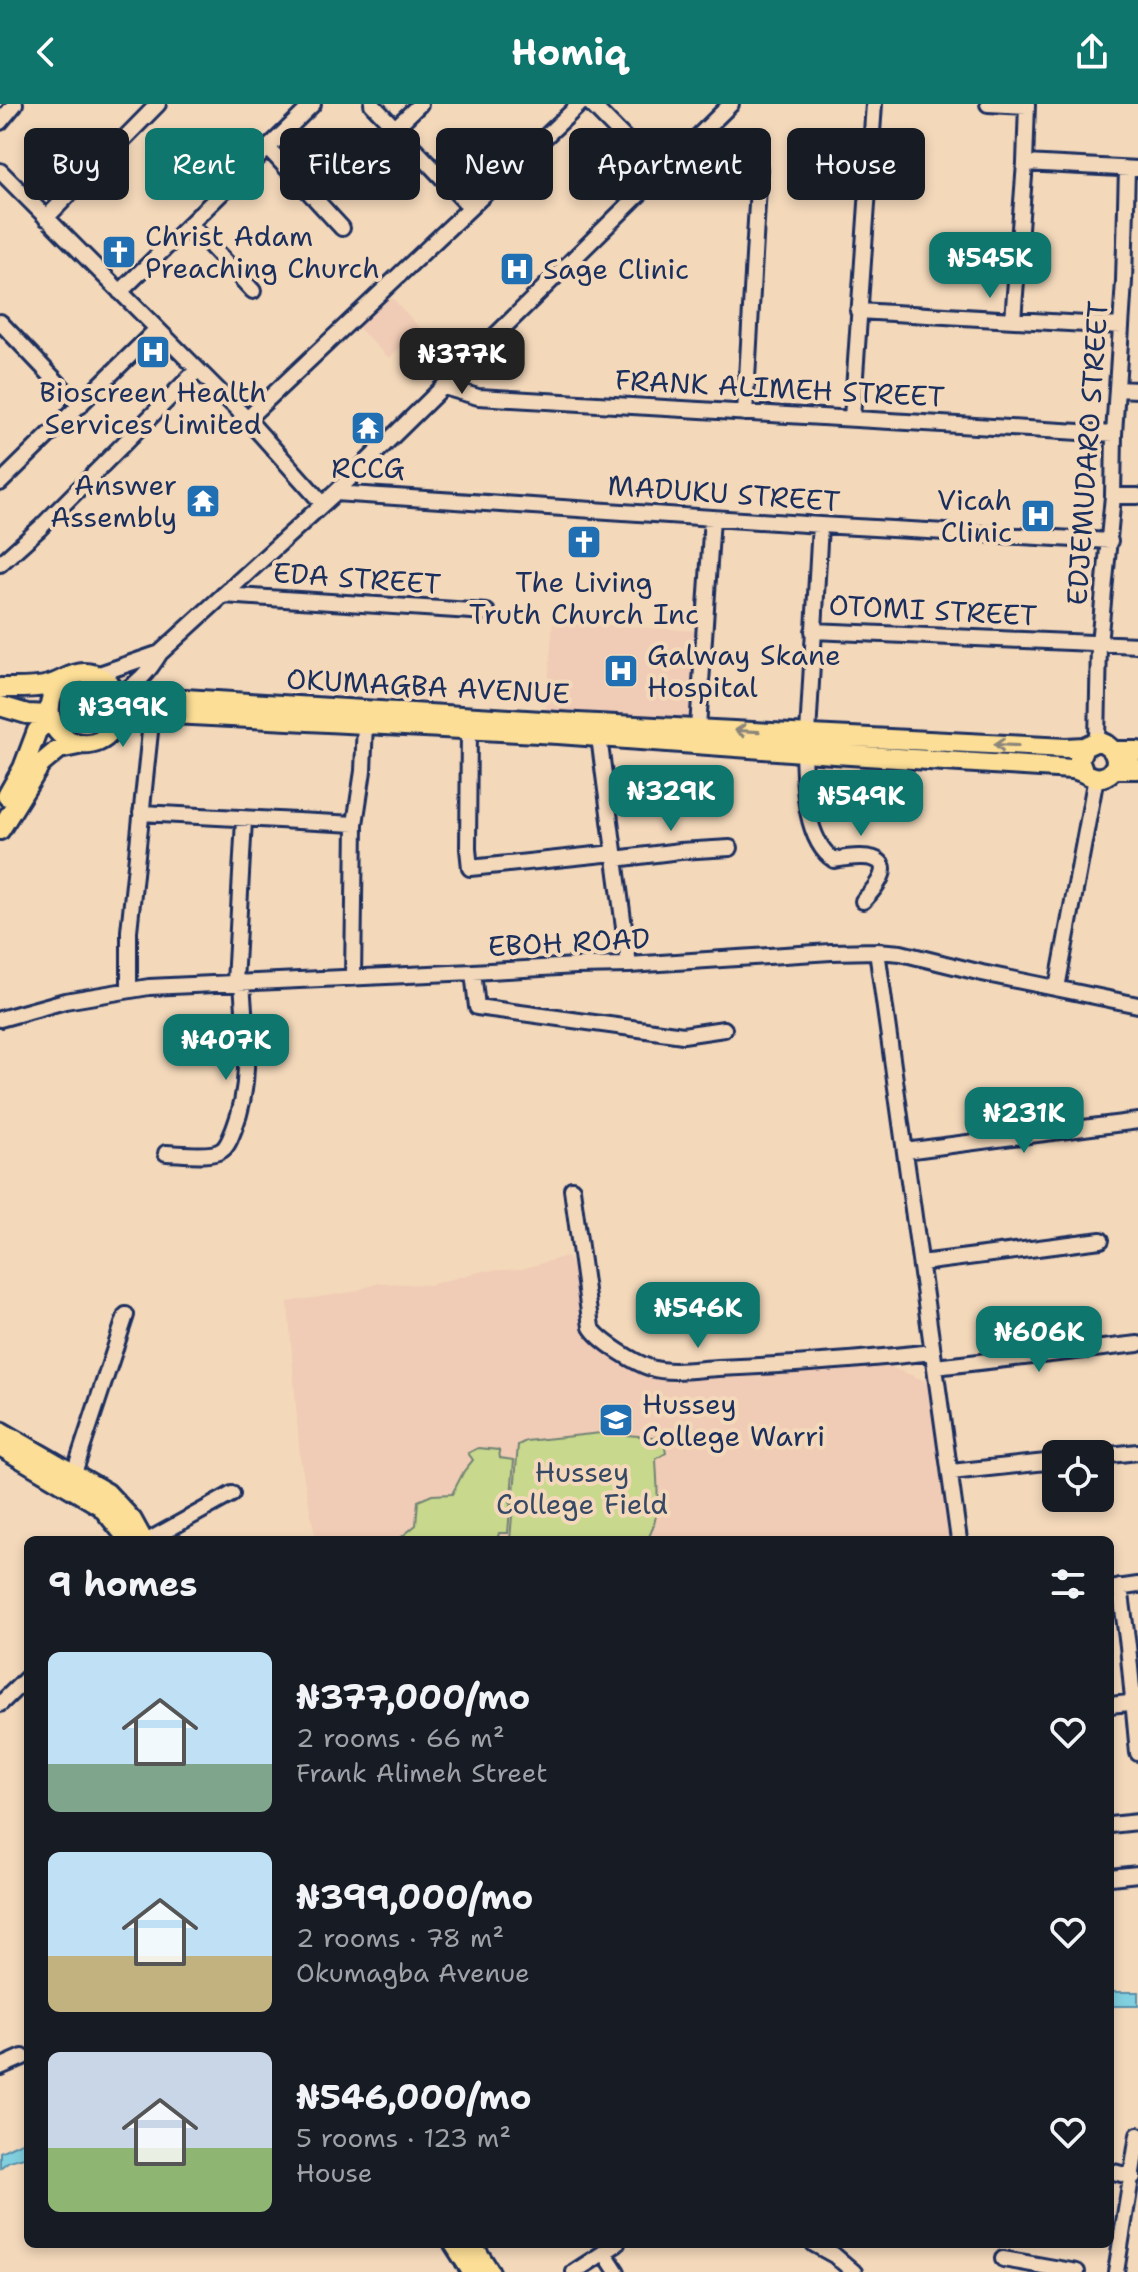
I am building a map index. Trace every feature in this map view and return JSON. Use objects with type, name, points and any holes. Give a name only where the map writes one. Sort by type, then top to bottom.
[{"type":"main road","points":[[0,688],[44,687],[77,673],[96,675],[105,679],[118,695],[120,713],[112,731],[104,738],[94,743],[59,749],[41,764],[0,830]]},
{"type":"main road","points":[[60,682],[49,703],[49,717],[59,734],[83,744]]},
{"type":"main road","points":[[118,695],[152,705]]},
{"type":"main road","name":"OKUMAGBA AVENUE","points":[[152,705],[698,728],[1066,748],[1138,769]]},
{"type":"main road","name":"OKUMAGBA AVENUE","points":[[152,705],[365,723],[803,752],[1098,759],[1138,751]]},
{"type":"main road","points":[[118,721],[152,705]]},
{"type":"main road","points":[[0,706],[49,717]]},
{"type":"main road","points":[[0,808],[23,768],[37,731],[49,717]]},
{"type":"main road","points":[[0,1431],[107,1493],[143,1536]]},
{"type":"main road","points":[[0,1446],[101,1506],[126,1536]]},
{"type":"main road","points":[[457,2248],[472,2272]]},
{"type":"main road","points":[[475,2248],[490,2272]]},
{"type":"street","points":[[0,122],[15,104]]},
{"type":"street","points":[[46,218],[158,104]]},
{"type":"street","points":[[120,292],[313,104]]},
{"type":"street","points":[[372,104],[395,128],[420,104]]},
{"type":"street","points":[[247,419],[580,104]]},
{"type":"street","points":[[591,104],[615,128]]},
{"type":"street","points":[[706,128],[731,104]]},
{"type":"street","points":[[852,418],[874,104]]},
{"type":"street","points":[[988,104],[1027,105],[1013,320]]},
{"type":"street","points":[[269,149],[342,228]]},
{"type":"street","points":[[420,154],[470,207]]},
{"type":"street","points":[[1025,163],[1132,169]]},
{"type":"street","name":"EDJEMUDARO STREET","points":[[1057,988],[1098,759],[1099,644],[1110,541],[1121,326],[1131,281],[1132,169]]},
{"type":"street","points":[[0,171],[247,419],[323,504]]},
{"type":"street","points":[[118,695],[131,689],[160,653],[335,493],[632,200]]},
{"type":"street","points":[[745,413],[757,200]]},
{"type":"street","points":[[190,224],[253,291]]},
{"type":"street","points":[[858,311],[1121,326]]},
{"type":"street","points":[[0,322],[80,406]]},
{"type":"street","points":[[1,480],[157,329]]},
{"type":"street","points":[[0,564],[40,528],[197,370]]},
{"type":"street","name":"FRANK ALIMEH STREET","points":[[444,387],[478,397],[1114,434]]},
{"type":"street","points":[[1117,389],[1138,390]]},
{"type":"street","name":"MADUKU STREET","points":[[335,493],[1110,541]]},
{"type":"street","points":[[1113,496],[1138,496]]},
{"type":"street","points":[[698,728],[712,518]]},
{"type":"street","points":[[808,734],[820,525]]},
{"type":"street","name":"EDA STREET","points":[[223,595],[487,612]]},
{"type":"street","name":"OTOMI STREET","points":[[813,631],[1138,645]]},
{"type":"street","points":[[96,675],[160,653]]},
{"type":"street","points":[[129,990],[129,931],[152,705]]},
{"type":"street","points":[[353,978],[355,824],[363,771],[365,723]]},
{"type":"street","points":[[469,729],[470,868],[730,848]]},
{"type":"street","points":[[599,737],[629,965]]},
{"type":"street","points":[[803,752],[808,811],[820,848],[834,860],[869,857],[880,861],[884,868],[878,886],[863,901]]},
{"type":"street","points":[[141,813],[355,824]]},
{"type":"street","points":[[166,1153],[212,1154],[221,1151],[229,1141],[240,1114],[247,1069],[238,982],[244,820]]},
{"type":"street","points":[[877,951],[959,1536]]},
{"type":"street","name":"EBOH ROAD","points":[[0,1019],[65,1001],[129,990],[877,951],[901,953],[1138,1005]]},
{"type":"street","points":[[473,972],[477,1007],[683,1035],[724,1029]]},
{"type":"street","points":[[905,1151],[1138,1121]]},
{"type":"street","points":[[572,1189],[591,1327],[601,1339],[649,1368],[757,1367],[881,1358],[934,1360],[1138,1344]]},
{"type":"street","points":[[921,1263],[1101,1240]]},
{"type":"street","points":[[74,1473],[126,1315]]},
{"type":"street","points":[[1114,1455],[1138,1452]]},
{"type":"street","points":[[951,1472],[1042,1462]]},
{"type":"street","points":[[153,1536],[232,1494]]},
{"type":"street","points":[[1138,1585],[1115,1588],[1135,1703],[1138,1753]]},
{"type":"street","points":[[0,1704],[24,1681]]},
{"type":"street","points":[[1114,1705],[1135,1703]]},
{"type":"street","points":[[1114,1825],[1138,1822]]},
{"type":"street","points":[[1114,1877],[1138,1874]]},
{"type":"street","points":[[0,2067],[24,2053]]},
{"type":"street","points":[[1116,2272],[1138,2135]]},
{"type":"street","points":[[1114,2172],[1133,2177]]},
{"type":"street","points":[[574,2272],[611,2248],[617,2272]]},
{"type":"street","points":[[821,2248],[854,2272]]},
{"type":"street","points":[[1003,2259],[1077,2272]]},
{"type":"shaded area","points":[[390,296],[420,328],[389,358],[358,327]]},
{"type":"shaded area","name":"Galway Skane Hospital","points":[[553,621],[696,631],[690,720],[546,711]]},
{"type":"shaded area","name":"Hussey College Warri","points":[[567,1256],[580,1280],[584,1330],[638,1364],[885,1365],[931,1383],[953,1536],[315,1536],[300,1456],[288,1302],[353,1292],[378,1283],[430,1285],[483,1271],[522,1269]]},
{"type":"green space","name":"Hussey College Field","points":[[601,1433],[663,1438],[666,1453],[656,1459],[657,1511],[649,1536],[510,1536],[518,1445],[526,1441]]},
{"type":"green space","points":[[478,1448],[499,1450],[500,1458],[514,1460],[508,1533],[499,1533],[498,1536],[403,1536],[416,1525],[418,1501],[432,1495],[452,1494],[473,1460],[468,1453]]},
{"type":"water","points":[[1114,1992],[1138,1992],[1138,2006],[1114,2006]]},
{"type":"water","points":[[24,2141],[24,2157],[9,2161],[0,2168],[0,2152]]},
{"type":"place","name":"Christ Adam Preaching Church","points":[[119,252]]},
{"type":"place","name":"Sage Clinic","points":[[517,269]]},
{"type":"place","name":"Bioscreen Health Services Limited","points":[[153,352]]},
{"type":"place","name":"RCCG","points":[[368,428]]},
{"type":"place","name":"Answer Assembly","points":[[203,501]]},
{"type":"place","name":"Vicah Clinic","points":[[1038,516]]},
{"type":"place","name":"The Living Truth Church Inc","points":[[584,542]]},
{"type":"place","name":"Galway Skane Hospital","points":[[621,671]]},
{"type":"place","name":"Hussey College Warri","points":[[616,1420]]}]
